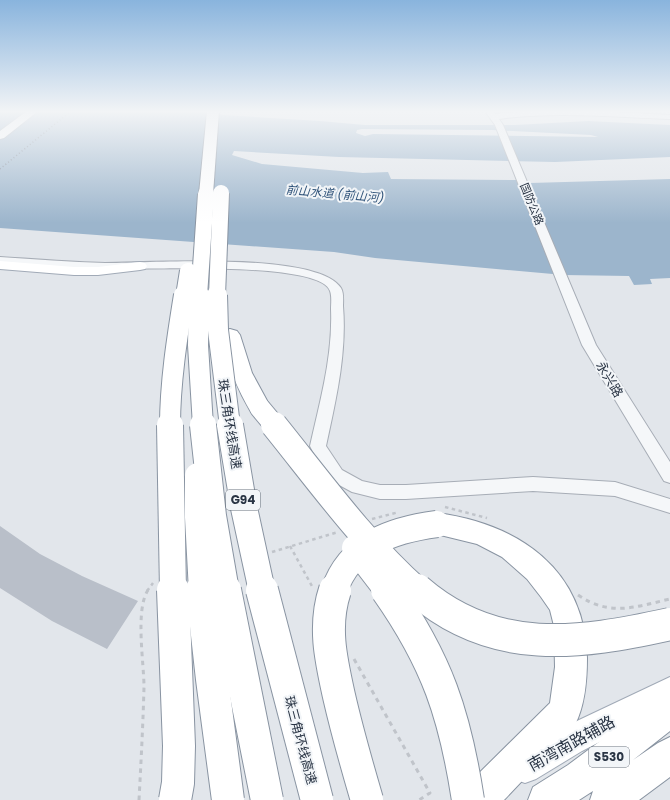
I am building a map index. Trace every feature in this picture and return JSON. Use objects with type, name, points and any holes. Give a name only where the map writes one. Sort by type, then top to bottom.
[{"type":"highway","name":"珠三角环线高速","points":[[214,148],[218,328],[226,405],[243,500],[271,630],[318,800]]},
{"type":"highway","name":"珠三角环线高速","points":[[216,189],[198,310],[200,377],[206,446],[223,578],[240,672],[267,800]]},
{"type":"highway","points":[[216,189],[230,335],[238,379],[265,429],[310,490],[385,587],[409,622],[426,652],[444,692],[476,798],[563,713],[571,673],[569,625],[562,603],[539,572],[510,547],[483,533],[437,524],[406,528],[389,533],[362,548],[353,556],[340,575],[332,598],[328,624],[331,663],[343,715],[367,800]]},
{"type":"highway","points":[[175,800],[178,783],[179,746],[171,544],[170,412],[178,334],[184,292],[192,253],[216,189]]},
{"type":"highway","points":[[230,335],[242,373],[260,408],[381,557],[413,589],[432,603],[451,615],[485,630],[523,639],[541,641],[563,641],[599,637],[633,632],[670,624]]},
{"type":"highway","points":[[200,377],[197,516],[213,689],[228,800]]},
{"type":"highway","name":"S530","points":[[546,800],[581,778],[669,695]]},
{"type":"highway","name":"S530","points":[[608,800],[670,755]]},
{"type":"main road","points":[[0,265],[92,271],[140,266]]},
{"type":"main road","name":"南湾南路辅路","points":[[476,798],[571,740],[669,695]]},
{"type":"street","name":"国防公路","points":[[507,148],[561,276]]},
{"type":"street","points":[[0,260],[60,264],[140,266],[244,265],[272,267],[314,276],[330,283],[336,290],[338,321],[334,373],[318,446],[327,463],[336,475],[358,487],[380,492],[406,492],[533,484],[615,489],[670,506]]},
{"type":"street","name":"永兴路","points":[[561,276],[589,345],[670,476]]},
{"type":"path","points":[[289,546],[317,594]]},
{"type":"path","points":[[352,656],[430,793],[419,800]]},
{"type":"water","name":"前山水道 (前山河)","points":[[0,148],[670,148],[670,157],[555,162],[339,157],[234,151],[232,155],[262,164],[363,173],[388,172],[391,179],[516,180],[530,183],[670,179],[670,278],[650,279],[652,284],[634,285],[629,276],[564,275],[375,258],[334,252],[0,228]]},
{"type":"building","points":[[0,526],[40,554],[82,576],[138,601],[107,649],[52,621],[0,588]]},
{"type":"railway","points":[[0,169],[25,148]]}]
